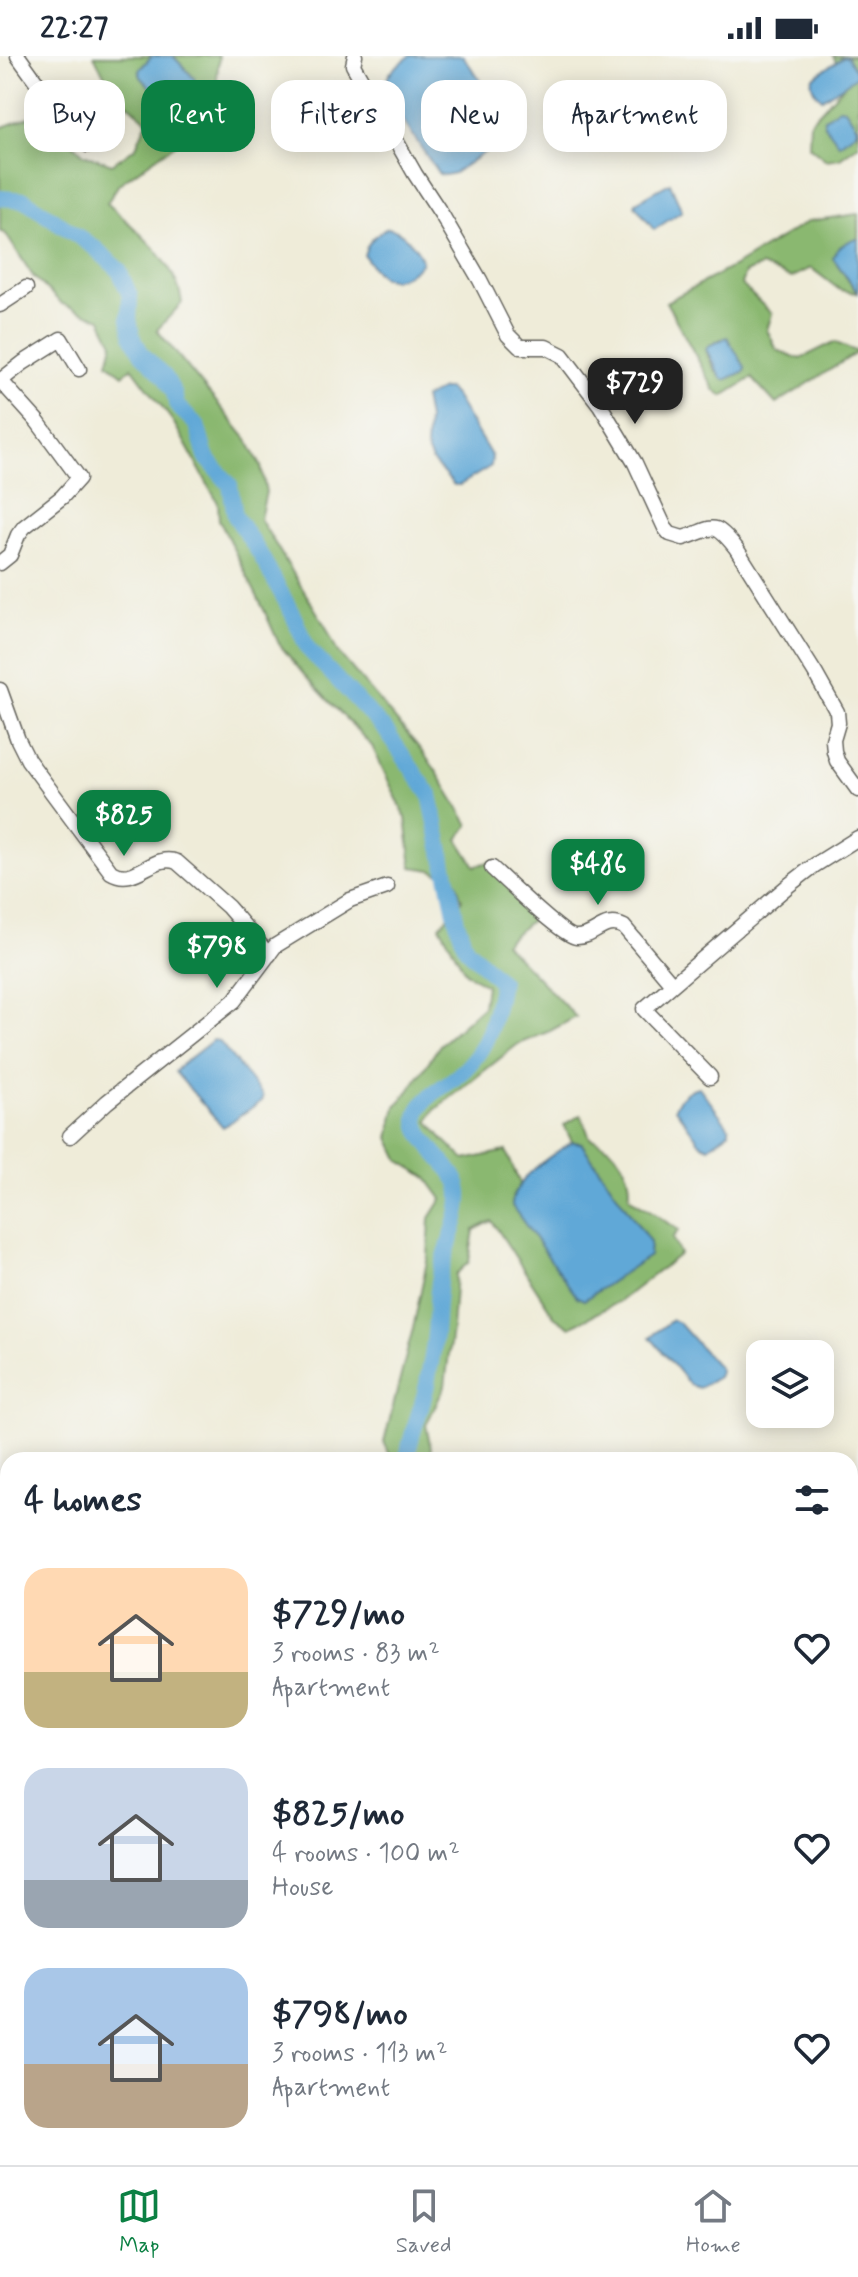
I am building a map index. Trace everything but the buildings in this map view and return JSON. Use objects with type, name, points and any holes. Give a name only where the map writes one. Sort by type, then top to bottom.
[{"type":"street","points":[[18,56],[35,80]]},
{"type":"street","points":[[355,56],[353,65],[460,246],[508,335],[520,347],[546,347],[562,355],[600,405],[635,463],[670,534],[683,538],[712,528],[726,536],[736,548],[837,712],[834,751],[837,761],[858,790]]},
{"type":"street","points":[[0,305],[26,288]]},
{"type":"street","points":[[0,563],[10,555],[24,527],[62,497],[79,478],[37,421],[0,380],[61,339],[79,369]]},
{"type":"street","points":[[0,690],[28,760],[111,872],[126,877],[162,861],[171,859],[177,862],[228,907],[269,955]]},
{"type":"street","points":[[710,1077],[644,1009],[789,885],[858,838]]},
{"type":"street","points":[[492,868],[570,936],[581,937],[609,923],[624,927],[672,984]]},
{"type":"street","points":[[70,1136],[107,1102],[234,1001],[275,946],[350,900],[387,887]]},
{"type":"green space","points":[[94,56],[152,56],[139,70],[144,80],[141,80],[141,115],[125,102],[125,80],[107,80]]},
{"type":"green space","points":[[173,56],[219,56],[217,78],[192,80],[194,78]]},
{"type":"green space","points":[[833,56],[858,56],[858,145],[840,158],[826,160],[809,146],[810,122],[845,84],[856,77],[843,57],[836,62]]},
{"type":"green space","points":[[24,119],[24,152],[82,152],[112,164],[136,147],[141,135],[141,152],[164,152],[119,184],[107,203],[154,247],[179,288],[182,303],[157,330],[247,439],[261,466],[266,492],[260,519],[326,627],[337,651],[435,769],[469,825],[458,839],[475,866],[492,861],[539,914],[504,943],[576,1017],[518,1044],[435,1110],[428,1121],[465,1160],[506,1151],[520,1184],[512,1199],[581,1143],[572,1142],[564,1125],[581,1115],[590,1138],[609,1148],[622,1163],[628,1176],[629,1196],[679,1230],[672,1238],[680,1254],[620,1301],[570,1327],[554,1316],[492,1221],[474,1230],[469,1262],[456,1274],[445,1386],[426,1425],[431,1452],[388,1452],[384,1442],[428,1256],[430,1218],[442,1199],[426,1177],[400,1161],[389,1138],[396,1106],[440,1045],[483,1006],[486,985],[466,973],[440,926],[462,900],[456,882],[432,870],[412,867],[406,818],[372,746],[279,644],[219,520],[218,503],[174,423],[132,367],[123,375],[108,363],[113,343],[101,319],[62,304],[33,276],[5,233],[0,232],[0,128]]},
{"type":"green space","points":[[858,214],[858,239],[853,239],[833,258],[857,293],[840,290],[811,268],[791,278],[761,266],[745,273],[741,284],[772,314],[767,330],[777,350],[800,359],[834,342],[858,352],[776,404],[752,378],[723,396],[715,391],[666,302],[809,221]],"holes":[[[721,339],[745,371],[725,380],[713,366],[706,348]]]},
{"type":"water","points":[[152,56],[173,56],[195,80],[144,80],[139,70]]},
{"type":"water","points":[[410,56],[463,56],[480,80],[421,80],[421,147],[405,123],[405,80],[387,80],[396,67]]},
{"type":"water","points":[[847,57],[857,72],[856,77],[822,99],[814,90],[812,78]]},
{"type":"water","points":[[839,108],[845,109],[857,127],[856,132],[839,144],[824,124],[824,119]]},
{"type":"water","points":[[424,152],[485,152],[454,173],[439,174]]},
{"type":"water","points":[[670,183],[682,211],[654,230],[635,205],[636,202]]},
{"type":"water","points":[[387,228],[409,240],[422,262],[413,271],[392,279],[381,276],[364,255],[372,239]]},
{"type":"water","points":[[858,239],[858,293],[833,258],[838,249]]},
{"type":"water","points":[[727,337],[745,371],[725,380],[706,349]]},
{"type":"water","points":[[448,389],[455,396],[492,457],[491,466],[460,485],[454,485],[432,461],[426,448],[428,419],[424,398]]},
{"type":"water","points":[[213,1040],[219,1041],[263,1096],[262,1101],[223,1127],[175,1072]]},
{"type":"water","points":[[699,1087],[729,1127],[729,1132],[709,1147],[700,1143],[675,1108],[684,1094]]},
{"type":"water","points":[[572,1142],[581,1143],[650,1242],[649,1256],[584,1300],[577,1297],[512,1206],[514,1196],[526,1177]]},
{"type":"water","points":[[672,1320],[679,1323],[719,1368],[718,1377],[699,1388],[690,1385],[650,1337]]},
{"type":"waterway","points":[[0,198],[25,200],[95,248],[119,270],[130,296],[132,336],[142,354],[165,377],[177,406],[197,425],[206,457],[230,485],[235,516],[260,554],[308,649],[386,731],[430,795],[457,922],[466,948],[501,982],[492,1023],[482,1047],[466,1068],[430,1096],[419,1110],[417,1120],[426,1141],[457,1183],[460,1203],[442,1266],[427,1384],[409,1452]]}]
